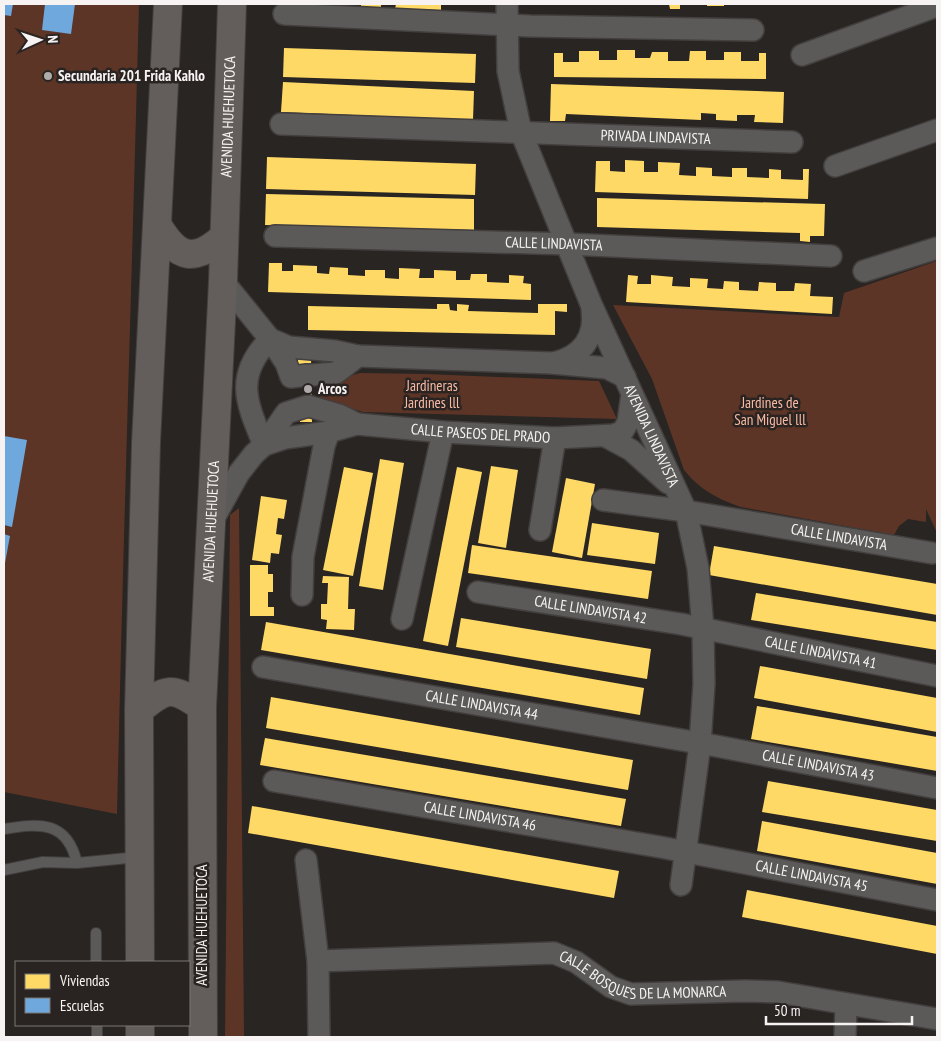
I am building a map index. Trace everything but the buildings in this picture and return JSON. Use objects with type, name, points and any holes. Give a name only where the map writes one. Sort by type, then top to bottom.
[{"type":"main road","points":[[140,961],[138,857],[139,710],[146,443],[168,4]]},
{"type":"main road","name":"AVENIDA HUEHUETOCA","points":[[203,1037],[202,707],[213,520],[232,4]]},
{"type":"main road","points":[[158,226],[169,244],[177,251],[195,254],[210,250],[224,237]]},
{"type":"main road","points":[[139,710],[158,695],[172,692],[184,694],[202,707]]},
{"type":"street","name":"AVENIDA LINDAVISTA","points":[[507,4],[508,71],[521,132],[591,304],[681,502],[698,568],[703,629],[704,684],[700,744],[681,885]]},
{"type":"street","points":[[802,54],[937,6]]},
{"type":"street","points":[[284,14],[506,25],[753,30]]},
{"type":"street","points":[[281,124],[521,132]]},
{"type":"street","points":[[835,166],[937,130]]},
{"type":"street","name":"PRIVADA LINDAVISTA","points":[[521,132],[792,142]]},
{"type":"street","name":"CALLE LINDAVISTA","points":[[275,236],[568,244],[831,256]]},
{"type":"street","points":[[864,271],[937,248]]},
{"type":"street","points":[[223,281],[270,339],[286,364],[303,376],[336,372],[358,356]]},
{"type":"street","points":[[552,363],[569,359],[583,348],[591,332],[591,304]]},
{"type":"street","points":[[270,339],[289,347],[335,351],[358,356],[552,363],[607,368],[629,386]]},
{"type":"street","points":[[264,445],[248,406],[246,383],[252,362],[270,339]]},
{"type":"street","points":[[213,520],[239,473],[264,445],[286,413],[291,395],[303,376]]},
{"type":"street","name":"CALLE PASEOS DEL PRADO","points":[[264,445],[301,434],[329,432],[357,424],[443,432],[556,438],[614,436],[623,431],[628,422],[629,386]]},
{"type":"street","name":"CALLE PASEOS DEL PRADO","points":[[286,413],[310,407],[340,415],[357,424]]},
{"type":"street","points":[[302,596],[303,556],[324,446],[329,432]]},
{"type":"street","points":[[402,619],[443,432]]},
{"type":"street","points":[[605,436],[642,459],[681,502]]},
{"type":"street","points":[[540,530],[556,438]]},
{"type":"street","name":"CALLE LINDAVISTA","points":[[603,500],[681,502],[932,553]]},
{"type":"street","name":"CALLE LINDAVISTA 42","points":[[478,592],[703,629]]},
{"type":"street","name":"CALLE LINDAVISTA 41","points":[[703,629],[937,676]]},
{"type":"street","name":"CALLE LINDAVISTA 44","points":[[263,667],[700,744]]},
{"type":"street","name":"CALLE LINDAVISTA 43","points":[[700,744],[937,788]]},
{"type":"street","name":"CALLE LINDAVISTA 46","points":[[274,781],[686,852]]},
{"type":"street","name":"CALLE LINDAVISTA 45","points":[[686,852],[937,900]]},
{"type":"street","points":[[306,860],[318,961],[318,1037]]},
{"type":"street","name":"CALLE BOSQUES DE LA MONARCA","points":[[318,961],[554,953],[576,962],[611,987],[631,994],[778,992],[937,1019]]},
{"type":"street","points":[[845,1037],[846,1004]]},
{"type":"lane","points":[[4,829],[19,826],[46,827],[62,832],[73,846],[77,862]]},
{"type":"lane","points":[[4,870],[43,862],[77,862],[138,857]]},
{"type":"lane","points":[[96,933],[96,961]]},
{"type":"green space","points":[[4,4],[139,4],[117,814],[4,792]]},
{"type":"green space","name":"Jardines de San Miguel lll","points":[[937,261],[937,533],[926,509],[926,522],[908,519],[899,526],[894,535],[741,507],[710,493],[696,483],[684,470],[652,379],[613,305],[839,317],[844,293]]},
{"type":"green space","name":"Jardineras Jardines lll","points":[[360,373],[599,381],[617,419],[363,412],[318,399],[319,385]]},
{"type":"green space","points":[[239,508],[244,1037],[225,1037],[230,515]]},
{"type":"place","name":"Secundaria 201 Frida Kahlo","points":[[48,76]]},
{"type":"place","name":"Arcos","points":[[308,389]]}]
